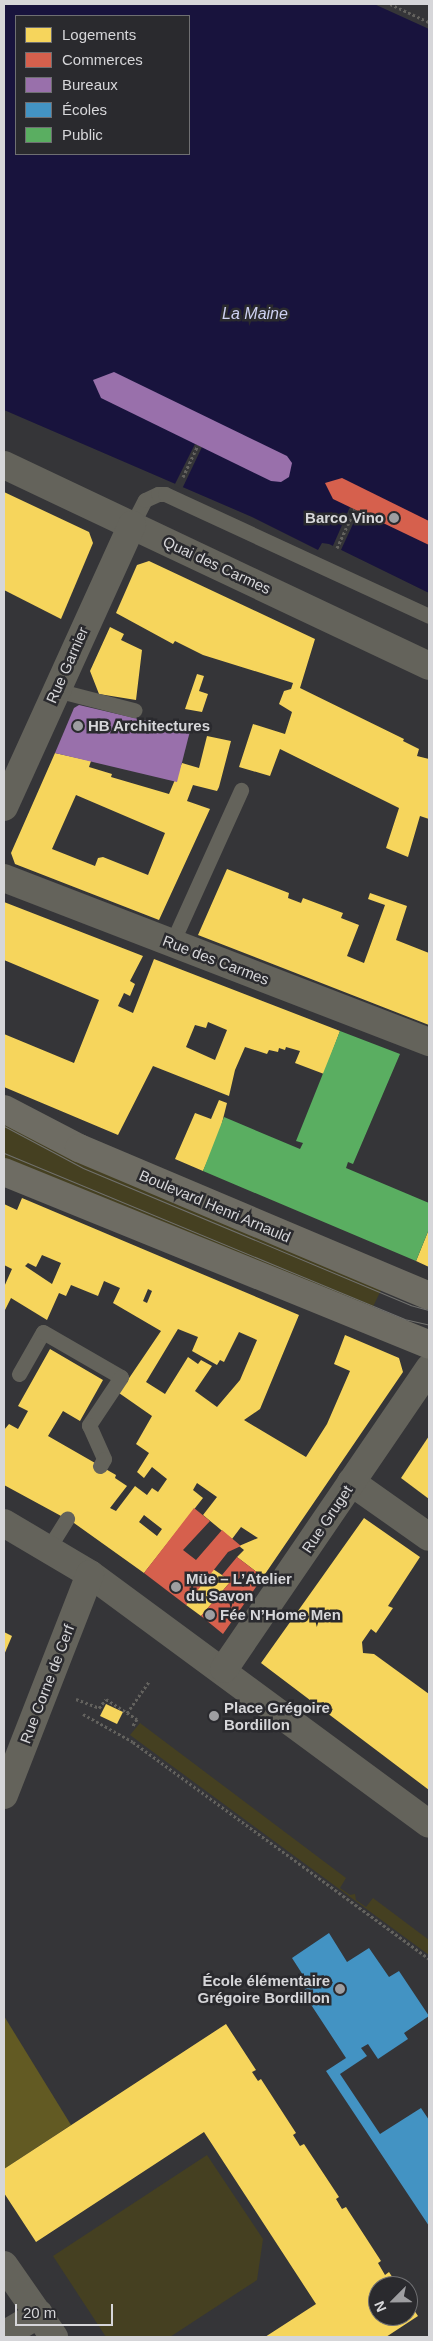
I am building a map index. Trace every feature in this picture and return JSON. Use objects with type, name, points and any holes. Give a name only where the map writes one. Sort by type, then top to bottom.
[{"type":"street","name":"Quai des Carmes","points":[[4,464],[429,666]]},
{"type":"street","name":"Rue Garnier","points":[[4,807],[132,525]]},
{"type":"street","name":"Rue des Carmes","points":[[4,878],[429,1042]]},
{"type":"street","name":"Boulevard Henri Arnauld","points":[[4,1109],[79,1148],[429,1296]]},
{"type":"street","points":[[4,1172],[429,1345]]},
{"type":"street","name":"Rue Gruget","points":[[224,1669],[429,1368]]},
{"type":"street","points":[[351,1482],[429,1537]]},
{"type":"street","points":[[4,1523],[90,1574],[224,1669],[429,1824]]},
{"type":"street","name":"Rue Corne de Cerf","points":[[4,1794],[90,1574]]},
{"type":"street","points":[[4,2264],[54,2337]]},
{"type":"street","points":[[4,2335],[39,2314]]},
{"type":"lane","points":[[132,525],[145,500],[158,494],[166,494],[429,616]]},
{"type":"lane","points":[[56,690],[134,710]]},
{"type":"lane","points":[[172,943],[241,790]]},
{"type":"lane","points":[[19,1374],[42,1332],[121,1377],[89,1425],[104,1459],[100,1466]]},
{"type":"lane","points":[[48,1549],[67,1519]]},
{"type":"path","points":[[390,4],[429,22]]},
{"type":"path","points":[[181,482],[198,446]]},
{"type":"path","points":[[334,556],[355,509]]},
{"type":"path","points":[[127,1713],[149,1682]]},
{"type":"path","points":[[76,1698],[99,1708],[106,1699],[137,1719],[132,1727]]},
{"type":"path","points":[[83,1714],[134,1742],[429,1959]]},
{"type":"shaded area","points":[[4,1116],[383,1286],[369,1315],[4,1163]]},
{"type":"shaded area","points":[[140,1723],[346,1878],[340,1888],[350,1895],[355,1894],[356,1900],[366,1907],[373,1898],[429,1940],[429,1955],[130,1735]]},
{"type":"shaded area","points":[[4,2016],[71,2125],[4,2169]]},
{"type":"shaded area","points":[[207,2155],[263,2239],[257,2280],[170,2337],[106,2337],[53,2256]]},
{"type":"water","name":"La Maine","points":[[4,4],[374,4],[429,29],[429,593],[329,544],[322,543],[318,550],[252,517],[4,410]]},
{"type":"pier","points":[[195,444],[202,447],[182,489],[174,486]]},
{"type":"pier","points":[[350,507],[359,511],[340,552],[332,548]]},
{"type":"building: Logements","points":[[4,492],[89,532],[93,543],[61,619],[4,590]]},
{"type":"building: Logements","points":[[149,561],[315,639],[300,688],[404,739],[403,741],[419,749],[417,756],[429,759],[429,819],[420,816],[408,857],[386,848],[399,808],[280,749],[270,776],[239,767],[253,724],[285,734],[292,712],[279,704],[284,691],[291,689],[293,683],[203,655],[175,641],[173,644],[116,613],[137,565]]},
{"type":"building: Logements","points":[[110,627],[124,634],[121,640],[142,650],[136,700],[99,694],[90,671]]},
{"type":"building: Logements","points":[[197,674],[204,676],[199,691],[208,694],[202,712],[185,709]]},
{"type":"building: Logements","points":[[207,736],[231,741],[217,791],[193,785],[187,801],[210,809],[159,920],[15,864],[11,853],[55,753],[91,761],[89,767],[112,774],[111,777],[169,794],[182,763],[199,768]],"holes":[[[76,795],[165,833],[148,875],[103,857],[98,858],[95,866],[52,849]]]},
{"type":"building: Logements","points":[[227,869],[289,893],[288,898],[301,903],[303,898],[343,913],[341,918],[359,925],[347,956],[364,963],[385,905],[368,899],[370,893],[407,906],[396,940],[429,953],[429,1025],[198,935]]},
{"type":"building: Logements","points":[[4,902],[143,956],[130,981],[135,984],[130,996],[124,993],[118,1006],[133,1013],[154,959],[340,1031],[324,1074],[295,1063],[300,1051],[286,1047],[285,1050],[279,1048],[278,1052],[269,1050],[267,1054],[245,1047],[235,1070],[229,1096],[153,1066],[118,1135],[4,1087],[4,1034],[74,1063],[99,1000],[4,960]],"holes":[[[208,1022],[227,1030],[215,1060],[186,1047],[195,1025],[206,1028]]]},
{"type":"building: Logements","points":[[219,1100],[227,1103],[219,1135],[203,1171],[175,1159],[195,1113],[211,1119]]},
{"type":"building: Logements","points":[[22,1198],[299,1315],[260,1409],[244,1420],[306,1457],[327,1424],[350,1371],[334,1364],[345,1335],[399,1358],[403,1372],[263,1577],[237,1557],[244,1550],[239,1546],[258,1538],[241,1527],[232,1539],[203,1515],[217,1497],[197,1483],[193,1490],[203,1498],[144,1573],[74,1523],[4,1485],[4,1430],[9,1424],[18,1429],[28,1411],[18,1406],[50,1349],[103,1380],[80,1421],[63,1411],[48,1436],[116,1475],[115,1478],[127,1486],[110,1508],[116,1511],[135,1486],[147,1495],[152,1488],[158,1492],[167,1479],[152,1467],[144,1478],[137,1472],[149,1453],[136,1444],[152,1416],[119,1393],[161,1331],[113,1303],[120,1288],[104,1281],[98,1296],[71,1285],[66,1296],[59,1293],[47,1320],[11,1298],[4,1312],[4,1287],[12,1269],[4,1265],[4,1204],[17,1210]],"holes":[[[42,1255],[61,1263],[52,1284],[25,1266],[28,1263],[36,1267]],[[148,1289],[152,1291],[147,1303],[143,1301]],[[178,1329],[198,1337],[192,1351],[217,1365],[220,1360],[224,1362],[239,1332],[257,1340],[240,1380],[217,1407],[195,1391],[212,1366],[201,1360],[198,1364],[188,1357],[165,1394],[146,1382]],[[144,1515],[162,1529],[157,1536],[139,1522]]]},
{"type":"building: Logements","points":[[429,1229],[429,1267],[416,1261]]},
{"type":"building: Logements","points":[[429,1436],[429,1499],[401,1478]]},
{"type":"building: Logements","points":[[364,1518],[420,1557],[388,1606],[393,1608],[376,1633],[371,1629],[362,1642],[363,1653],[374,1654],[429,1694],[429,1790],[261,1663]]},
{"type":"building: Logements","points":[[213,1569],[231,1581],[201,1616],[186,1605]]},
{"type":"building: Logements","points":[[4,1632],[12,1636],[4,1655]]},
{"type":"building: Logements","points":[[106,1704],[123,1712],[117,1724],[100,1716]]},
{"type":"building: Logements","points":[[226,2024],[256,2070],[252,2072],[258,2081],[261,2079],[296,2133],[293,2135],[300,2146],[304,2144],[339,2197],[336,2199],[342,2209],[346,2207],[381,2261],[378,2263],[385,2275],[389,2272],[392,2276],[368,2276],[368,2326],[403,2326],[386,2337],[265,2337],[316,2304],[204,2132],[36,2242],[4,2193],[4,2169]]},
{"type":"building: Commerces","points":[[342,478],[429,521],[429,545],[333,499],[325,483]]},
{"type":"building: Commerces","points":[[194,1508],[210,1521],[183,1550],[196,1560],[222,1530],[241,1546],[228,1552],[186,1605],[144,1573]]},
{"type":"building: Commerces","points":[[237,1557],[263,1577],[223,1634],[201,1616],[231,1581],[222,1575]]},
{"type":"building: Bureaux","points":[[114,372],[287,456],[292,463],[289,477],[281,482],[271,481],[101,398],[93,380]]},
{"type":"building: Bureaux","points":[[79,705],[190,731],[177,782],[55,753],[74,708]]},
{"type":"building: Écoles","points":[[329,1933],[347,1962],[369,1948],[389,1977],[399,1971],[429,2016],[404,2033],[408,2039],[378,2059],[368,2044],[361,2048],[367,2056],[340,2074],[380,2134],[421,2108],[429,2120],[429,2226],[326,2071],[346,2058],[302,1991],[310,1986],[292,1958]]},
{"type":"building: Public","points":[[340,1031],[400,1054],[353,1164],[348,1162],[346,1168],[429,1203],[429,1229],[416,1261],[203,1171],[224,1117],[300,1149],[303,1143],[296,1141]]},
{"type":"tram line","points":[[4,1126],[83,1168],[410,1305],[429,1310]]},
{"type":"tram line","points":[[4,1153],[404,1319],[429,1325]]},
{"type":"place","name":"Barco Vino","points":[[394,518]]},
{"type":"place","name":"HB Architectures","points":[[78,726]]},
{"type":"place","name":"Müe – L’Atelier du Savon","points":[[176,1587]]},
{"type":"place","name":"Fée N’Home Men","points":[[210,1615]]},
{"type":"place","name":"Place Grégoire Bordillon","points":[[214,1716]]},
{"type":"place","name":"École élémentaire Grégoire Bordillon","points":[[340,1989]]}]
